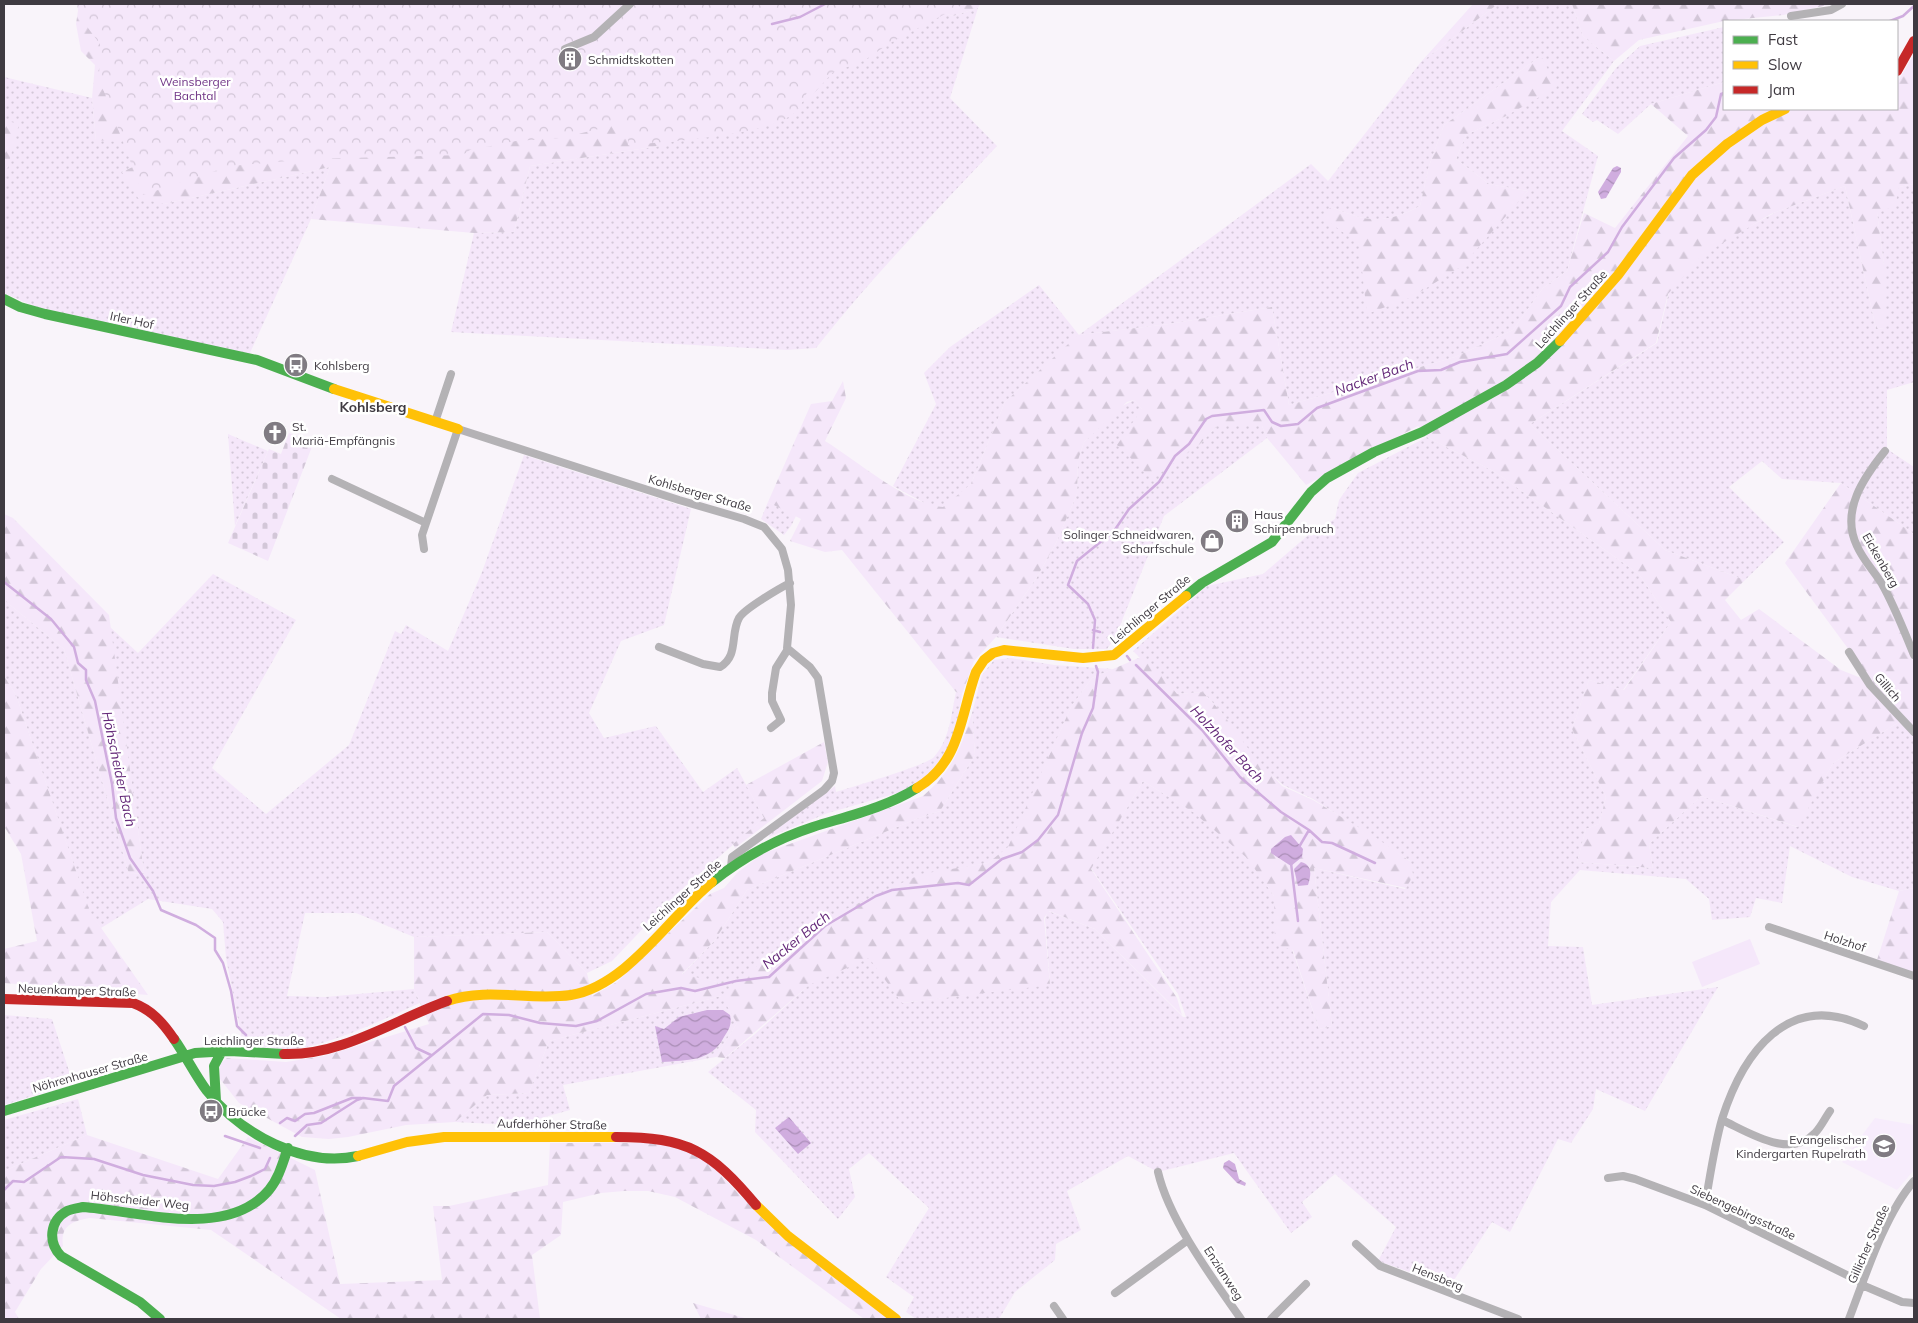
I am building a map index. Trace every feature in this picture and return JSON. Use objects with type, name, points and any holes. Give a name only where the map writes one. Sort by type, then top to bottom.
[{"type":"main road","points":[[1898,69],[1914,41]]},
{"type":"main road","name":"Leichlinger Straße","points":[[184,1057],[201,1052],[222,1051],[280,1054],[305,1053],[377,1031],[430,1007],[466,995],[506,992],[557,996],[588,990],[620,969],[700,893],[731,867],[772,843],[807,827],[892,801],[914,791],[931,780],[946,764],[955,748],[972,680],[988,656],[996,651],[1012,650],[1069,658],[1101,658],[1114,655],[1202,583],[1272,542],[1311,492],[1327,478],[1374,452],[1422,432],[1524,373],[1548,354],[1589,309],[1633,257],[1692,175],[1727,144],[1756,124],[1783,110]]},
{"type":"main road","name":"Irler Hof","points":[[4,299],[20,307],[45,314],[257,360]]},
{"type":"main road","name":"Kohlsberger Straße","points":[[257,360],[337,390],[458,429]]},
{"type":"main road","name":"Neuenkamper Straße","points":[[4,999],[139,1004],[151,1010],[163,1022],[184,1057]]},
{"type":"main road","points":[[216,1101],[214,1066],[222,1051]]},
{"type":"main road","name":"Aufderhöher Straße","points":[[184,1057],[216,1101],[245,1124],[310,1158],[331,1159],[443,1136],[637,1137],[674,1142],[704,1154],[719,1165],[774,1223],[896,1319]]},
{"type":"main road","name":"Nöhrenhauser Straße","points":[[4,1111],[184,1057]]},
{"type":"main road","name":"Höhscheider Weg","points":[[160,1319],[119,1289],[60,1256],[51,1243],[51,1234],[55,1223],[67,1211],[83,1206],[191,1218],[231,1214],[251,1205],[264,1195],[270,1188],[288,1148]]},
{"type":"street","points":[[566,49],[594,37],[630,4]]},
{"type":"street","points":[[1791,16],[1831,10],[1842,4]]},
{"type":"street","points":[[435,422],[451,374]]},
{"type":"street","points":[[424,549],[422,535],[458,429]]},
{"type":"street","name":"Kohlsberger Straße","points":[[458,429],[756,523],[770,532],[782,549],[790,583],[788,649]]},
{"type":"street","name":"Eickenberg","points":[[1885,452],[1858,490],[1852,511],[1852,530],[1855,543],[1883,585],[1914,655]]},
{"type":"street","points":[[332,479],[426,523]]},
{"type":"street","points":[[659,647],[703,664],[720,668],[726,663],[732,650],[739,618],[764,598],[790,583]]},
{"type":"street","points":[[731,867],[732,858],[824,790],[834,778],[834,768],[818,678],[810,667],[788,649],[776,668],[772,701],[781,720],[772,728]]},
{"type":"street","name":"Gillich","points":[[1849,652],[1870,685],[1914,732]]},
{"type":"street","name":"Holzhof","points":[[1769,927],[1914,976]]},
{"type":"street","points":[[1705,1205],[1722,1120],[1735,1087],[1756,1052],[1781,1026],[1798,1018],[1824,1014],[1850,1019],[1864,1026]]},
{"type":"street","points":[[1722,1120],[1776,1143],[1792,1144],[1811,1137],[1830,1111]]},
{"type":"street","name":"Enzianweg","points":[[1158,1172],[1160,1183],[1188,1240],[1241,1319]]},
{"type":"street","name":"Siebengebirgsstraße","points":[[1608,1178],[1623,1176],[1635,1179],[1705,1205],[1863,1284],[1902,1302],[1914,1303]]},
{"type":"street","name":"Gillicher Straße","points":[[1849,1319],[1896,1208],[1904,1193],[1914,1181]]},
{"type":"street","name":"Enzianweg","points":[[1115,1293],[1188,1240]]},
{"type":"street","name":"Hensberg","points":[[1356,1244],[1380,1266],[1518,1319]]},
{"type":"street","points":[[1271,1319],[1306,1284]]},
{"type":"street","points":[[1054,1306],[1064,1319]]},
{"type":"shaded area","name":"Evangelischer Kindergarten Rupelrath","points":[[1875,1118],[1914,1125],[1914,1170],[1897,1190],[1842,1162]]},
{"type":"green space","name":"Weinsberger Bachtal","points":[[77,4],[964,4],[890,43],[865,60],[812,81],[802,104],[793,114],[779,122],[761,128],[714,137],[628,145],[628,122],[561,138],[516,141],[470,150],[463,155],[312,159],[230,166],[143,195],[99,78],[100,44],[79,16]]},
{"type":"green space","points":[[79,4],[151,129],[120,142],[96,140],[92,98],[95,65],[81,51],[76,24]]},
{"type":"green space","points":[[894,4],[918,4],[953,16],[978,8],[950,98],[997,146],[882,270],[816,348],[787,350],[451,332],[474,233],[514,232],[530,166],[659,146]]},
{"type":"green space","points":[[894,4],[808,100],[659,146],[530,166],[514,232],[474,233],[311,219],[330,167],[164,204],[138,198],[122,172],[309,84]]},
{"type":"green space","points":[[918,4],[980,4],[978,8],[953,16]]},
{"type":"green space","points":[[1473,4],[1498,4],[1421,62]]},
{"type":"green space","points":[[1498,4],[1572,4],[1583,36],[1614,61],[1562,131],[1598,156],[1567,271],[1543,288],[1513,330],[1455,357],[1289,405],[1272,307],[1169,324],[1079,335],[1311,164],[1328,181],[1421,62]],"holes":[[[1541,56],[1506,116],[1466,135],[1456,159],[1489,184],[1528,191],[1516,204],[1359,244],[1331,207],[1355,216],[1386,219],[1420,206],[1429,166],[1444,125]]]},
{"type":"green space","points":[[1572,4],[1832,4],[1783,15],[1723,20],[1639,40],[1614,61],[1583,36]]},
{"type":"green space","points":[[1723,27],[1723,82],[1651,104],[1618,134],[1597,120],[1593,122],[1582,114],[1616,68],[1640,46]]},
{"type":"green space","points":[[1914,54],[1914,184],[1899,187],[1895,206],[1877,213],[1884,265],[1884,328],[1876,329],[1845,186],[1771,214],[1701,256],[1668,294],[1656,343],[1530,424],[1665,550],[1745,580],[1725,600],[1741,620],[1759,609],[1841,670],[1866,680],[1852,654],[1785,563],[1841,483],[1914,534],[1914,610],[1895,619],[1914,663],[1914,734],[1899,722],[1833,763],[1798,827],[1701,796],[1649,844],[1653,868],[1577,862],[1586,829],[1599,824],[1606,797],[1572,729],[1589,680],[1624,690],[1671,622],[1639,574],[1495,472],[1427,437],[1418,426],[1306,485],[1267,438],[1262,426],[1217,426],[1200,444],[1152,479],[1117,445],[1142,409],[1134,400],[1127,402],[1084,442],[1078,460],[1077,494],[1056,543],[1037,577],[996,637],[974,661],[962,694],[956,692],[842,550],[825,552],[790,541],[801,519],[768,502],[811,404],[832,401],[843,381],[846,398],[825,441],[882,480],[914,499],[943,507],[971,484],[1005,402],[1078,335],[1169,324],[1272,307],[1289,405],[1455,357],[1513,330],[1543,288],[1567,271],[1584,213],[1615,228],[1688,136],[1651,104],[1723,82],[1723,110],[1898,110],[1898,81]]},
{"type":"green space","points":[[1541,56],[1557,87],[1506,116],[1466,135],[1456,159],[1489,184],[1528,191],[1462,266],[1412,297],[1367,314],[1359,244],[1322,217],[1331,207],[1355,216],[1386,219],[1420,206],[1429,166],[1444,125]]},
{"type":"green space","points":[[4,77],[92,98],[96,140],[151,129],[307,84],[122,172],[164,204],[330,167],[311,219],[249,355],[36,307],[4,293]]},
{"type":"green space","points":[[4,120],[19,124],[4,182]]},
{"type":"green space","points":[[1914,184],[1914,382],[1887,390],[1887,449],[1914,467],[1914,534],[1841,483],[1782,479],[1762,461],[1729,487],[1784,542],[1745,580],[1665,550],[1530,424],[1657,343],[1669,292],[1702,253],[1776,212],[1845,186],[1876,329],[1884,328],[1884,265],[1877,213],[1899,187]]},
{"type":"green space","points":[[1039,285],[1079,335],[1005,402],[971,484],[954,500],[943,507],[930,506],[893,486],[936,404],[924,373],[950,347]]},
{"type":"green space","points":[[1134,400],[1142,409],[1200,444],[1217,426],[1262,426],[1267,438],[1164,516],[1115,638],[1107,649],[1074,649],[996,637],[1037,577],[1056,543],[1077,494],[1078,460],[1084,442],[1120,407]]},
{"type":"green space","points":[[289,433],[313,444],[268,561],[228,543],[269,449],[281,454]]},
{"type":"green space","points":[[228,434],[268,451],[235,526]]},
{"type":"green space","points":[[1427,437],[1495,472],[1639,574],[1671,622],[1623,690],[1589,680],[1572,729],[1606,797],[1599,824],[1586,829],[1577,862],[1653,868],[1649,844],[1701,796],[1797,827],[1833,763],[1899,722],[1914,735],[1914,888],[1899,891],[1852,877],[1790,846],[1782,903],[1756,898],[1750,917],[1712,920],[1709,899],[1686,879],[1580,870],[1551,902],[1548,946],[1583,947],[1592,1005],[1718,987],[1645,1111],[1596,1089],[1593,1109],[1571,1143],[1558,1139],[1510,1232],[1492,1222],[1450,1286],[1378,1261],[1396,1227],[1335,1174],[1302,1202],[1312,1217],[1291,1233],[1234,1153],[1158,1172],[1128,1156],[1067,1191],[1081,1230],[1056,1244],[1055,1260],[1015,1292],[999,1319],[916,1319],[906,1312],[914,1297],[886,1277],[929,1208],[869,1153],[849,1169],[855,1197],[838,1219],[755,1132],[756,1110],[708,1072],[755,1034],[810,984],[869,957],[903,1003],[1050,984],[1045,919],[1048,911],[1095,929],[1183,1017],[1186,1017],[1178,994],[1091,868],[1143,781],[1195,813],[1248,858],[1274,896],[1319,1029],[1332,1026],[1314,868],[1405,889],[1413,876],[1410,861],[1313,799],[1283,785],[1250,756],[1222,713],[1203,692],[1177,694],[1133,651],[1207,586],[1263,574],[1313,531],[1335,519],[1339,500],[1358,473]]},
{"type":"green space","points":[[524,455],[691,509],[664,625],[621,641],[589,713],[604,738],[656,726],[703,792],[737,768],[764,818],[674,896],[612,961],[587,973],[547,932],[414,937],[356,913],[305,913],[287,996],[325,997],[414,989],[420,1003],[340,1037],[307,1047],[287,1049],[243,1044],[226,958],[223,922],[212,909],[148,899],[101,928],[90,913],[16,695],[4,676],[4,600],[64,649],[129,874],[144,873],[110,627],[138,653],[213,574],[296,620],[212,768],[266,814],[349,745],[395,631],[401,634],[406,625],[448,651],[482,572]]},
{"type":"green space","points":[[768,502],[796,516],[784,535],[761,519]]},
{"type":"green space","points":[[4,514],[13,518],[109,615],[144,873],[129,874],[64,649],[4,600]]},
{"type":"green space","points":[[1914,610],[1914,648],[1900,616]]},
{"type":"green space","points":[[1141,657],[1163,677],[1177,694],[1203,692],[1222,713],[1253,755],[1282,786],[1313,800],[1375,837],[1411,862],[1413,876],[1406,888],[1314,868],[1332,1026],[1319,1029],[1293,950],[1275,945],[1274,896],[1247,858],[1193,812],[1143,781],[1091,869],[1177,998],[1182,1015],[1095,929],[1049,911],[1044,918],[1050,985],[902,1003],[869,958],[809,985],[725,1058],[716,1057],[737,1023],[721,996],[549,1041],[529,1093],[487,1095],[455,1122],[406,1125],[329,1139],[302,1137],[239,1103],[220,1079],[220,1064],[227,1058],[286,1062],[324,1056],[429,1024],[414,989],[414,937],[547,932],[587,973],[592,996],[617,982],[710,894],[724,888],[737,873],[762,854],[923,796],[933,787],[954,758],[972,713],[975,755],[940,811],[916,819],[747,890],[715,940],[682,974],[717,982],[722,996],[797,932],[921,874],[988,863],[1008,847],[1071,707],[1092,678]]},
{"type":"green space","points":[[1011,658],[1054,665],[1113,669],[1092,678],[1071,707],[1009,847],[988,863],[960,868],[737,1023],[716,1057],[563,1085],[570,1110],[516,1125],[455,1122],[487,1095],[529,1093],[549,1041],[721,996],[717,982],[682,975],[715,940],[747,890],[916,819],[940,811],[975,755],[972,713],[982,675],[994,660]]},
{"type":"green space","points":[[4,676],[16,695],[90,912],[148,995],[4,983],[4,949],[37,941],[21,854],[4,826]]},
{"type":"green space","points":[[956,692],[962,694],[957,725],[946,753],[928,775],[908,790],[828,813],[769,837],[769,834],[835,786],[836,792],[904,770],[934,757],[947,735]]},
{"type":"green space","points":[[824,742],[828,762],[822,781],[735,848],[733,844],[764,818],[746,785]]},
{"type":"green space","points":[[1914,888],[1914,973],[1877,960],[1899,891]]},
{"type":"green space","points":[[1750,939],[1760,964],[1702,987],[1692,962]]},
{"type":"green space","points":[[4,1015],[52,1019],[73,1083],[4,1105]]},
{"type":"green space","points":[[78,1099],[87,1135],[4,1171],[4,1120]]},
{"type":"green space","points":[[87,1135],[218,1179],[248,1137],[315,1170],[340,1284],[442,1280],[433,1206],[449,1206],[548,1185],[550,1143],[654,1143],[681,1149],[706,1160],[764,1220],[888,1319],[864,1319],[756,1240],[675,1197],[648,1191],[624,1191],[601,1193],[563,1202],[561,1235],[532,1255],[540,1319],[341,1319],[211,1230],[90,1218],[69,1225],[64,1233],[63,1246],[41,1269],[15,1312],[19,1319],[4,1319],[4,1171]]},
{"type":"green space","points":[[693,1303],[748,1319],[701,1319]]},
{"type":"water","points":[[1617,166],[1621,168],[1621,172],[1606,198],[1601,199],[1598,192],[1613,168]]},
{"type":"water","points":[[1291,835],[1303,849],[1302,857],[1291,866],[1271,853],[1271,849],[1285,837]]},
{"type":"water","points":[[1301,862],[1308,866],[1310,878],[1308,885],[1298,886],[1294,869]]},
{"type":"water","points":[[707,1010],[723,1010],[730,1015],[730,1027],[719,1045],[698,1058],[662,1062],[655,1026],[664,1029],[679,1017]]},
{"type":"water","points":[[789,1117],[811,1143],[798,1154],[775,1128]]},
{"type":"water","points":[[1229,1160],[1235,1164],[1239,1179],[1246,1183],[1245,1186],[1237,1183],[1223,1168],[1224,1163]]},
{"type":"waterway","points":[[772,24],[800,17],[825,4]]},
{"type":"waterway","name":"Nacker Bach","points":[[1893,20],[1903,16],[1914,6]]},
{"type":"waterway","name":"Nacker Bach","points":[[1093,648],[1095,620],[1088,604],[1068,585],[1077,561],[1114,531],[1129,509],[1159,482],[1175,456],[1189,444],[1206,419],[1212,416],[1264,410],[1272,422],[1281,426],[1298,424],[1317,408],[1418,371],[1441,370],[1460,362],[1507,354],[1561,306],[1570,287],[1608,252],[1622,227],[1674,158],[1706,130],[1716,117],[1721,94],[1723,93]]},
{"type":"waterway","name":"Höhscheider Bach","points":[[4,582],[51,619],[74,647],[78,663],[86,670],[86,680],[95,701],[112,784],[116,818],[130,858],[153,891],[161,910],[196,925],[215,938],[215,950],[223,963],[231,991],[237,1026],[246,1035]]},
{"type":"waterway","name":"Nacker Bach","points":[[1093,630],[1100,632]]},
{"type":"waterway","name":"Holzhofer Bach","points":[[1127,656],[1130,660]]},
{"type":"waterway","name":"Holzhofer Bach","points":[[1136,665],[1202,730],[1240,777],[1281,812],[1309,830],[1299,847]]},
{"type":"waterway","name":"Nacker Bach","points":[[295,1136],[307,1125],[321,1123],[357,1100],[363,1098],[388,1101],[394,1086],[483,1014],[509,1015],[540,1023],[576,1026],[597,1021],[646,994],[681,988],[695,991],[736,981],[769,977],[825,926],[876,896],[892,890],[958,883],[969,885],[1002,859],[1022,852],[1038,840],[1058,815],[1082,733],[1093,708],[1098,672],[1096,666]]},
{"type":"waterway","name":"Holzhofer Bach","points":[[1309,830],[1322,842],[1332,843],[1375,863]]},
{"type":"waterway","name":"Holzhofer Bach","points":[[1291,863],[1298,921]]},
{"type":"waterway","name":"Höhscheider Bach","points":[[405,1027],[416,1048],[431,1055]]},
{"type":"waterway","points":[[280,1123],[287,1118],[295,1121],[305,1114],[314,1113],[352,1098],[361,1098]]},
{"type":"waterway","points":[[225,1136],[260,1148]]},
{"type":"waterway","name":"Nacker Bach","points":[[4,1190],[13,1181],[24,1182],[61,1157],[94,1159],[143,1175],[193,1185],[214,1186],[235,1182],[251,1176],[265,1169],[270,1158]]},
{"type":"traffic: fast","points":[[4,299],[20,307],[45,314],[257,360],[334,389]]},
{"type":"traffic: fast","points":[[1186,596],[1202,583],[1272,542],[1311,492],[1327,478],[1374,452],[1422,432],[1506,385],[1537,363],[1560,341]]},
{"type":"traffic: fast","points":[[712,882],[747,857],[786,837],[879,806],[917,788]]},
{"type":"traffic: fast","points":[[174,1039],[207,1091],[221,1107],[255,1134],[295,1152],[316,1157],[358,1156]]},
{"type":"traffic: fast","points":[[216,1101],[214,1066],[222,1051]]},
{"type":"traffic: fast","points":[[4,1111],[195,1053],[230,1051],[284,1054]]},
{"type":"traffic: fast","points":[[160,1319],[140,1302],[61,1256],[52,1239],[52,1232],[57,1220],[67,1211],[83,1207],[181,1219],[206,1218],[230,1214],[251,1205],[269,1190],[278,1175],[288,1148]]},
{"type":"traffic: slow","points":[[1560,341],[1618,275],[1692,175],[1727,144],[1762,120],[1783,110]]},
{"type":"traffic: slow","points":[[334,389],[458,429]]},
{"type":"traffic: slow","points":[[917,788],[932,777],[943,765],[951,751],[976,672],[984,660],[993,653],[1004,650],[1083,658],[1114,655],[1186,596]]},
{"type":"traffic: slow","points":[[447,1001],[478,995],[571,995],[591,989],[611,978],[629,964],[712,882]]},
{"type":"traffic: slow","points":[[358,1156],[407,1142],[444,1137],[616,1137]]},
{"type":"traffic: slow","points":[[756,1205],[788,1236],[896,1319]]},
{"type":"traffic: jam","points":[[1898,69],[1914,41]]},
{"type":"traffic: jam","points":[[4,999],[133,1003],[146,1009],[166,1028],[174,1039]]},
{"type":"traffic: jam","points":[[284,1054],[305,1053],[347,1043],[447,1001]]},
{"type":"traffic: jam","points":[[616,1137],[662,1140],[680,1144],[696,1151],[711,1160],[725,1172],[756,1205]]},
{"type":"place","name":"Schmidtskotten","points":[[570,59]]},
{"type":"place","name":"Kohlsberg","points":[[296,365]]},
{"type":"place","name":"St. Mariä-Empfängnis","points":[[275,433]]},
{"type":"place","name":"Haus Schirpenbruch","points":[[1237,521]]},
{"type":"place","name":"Solinger Schneidwaren, Scharfschule","points":[[1212,541]]},
{"type":"place","name":"Brücke","points":[[211,1111]]},
{"type":"place","name":"Evangelischer Kindergarten Rupelrath","points":[[1884,1146]]},
{"type":"district","name":"Kohlsberg","points":[[373,407]]}]
